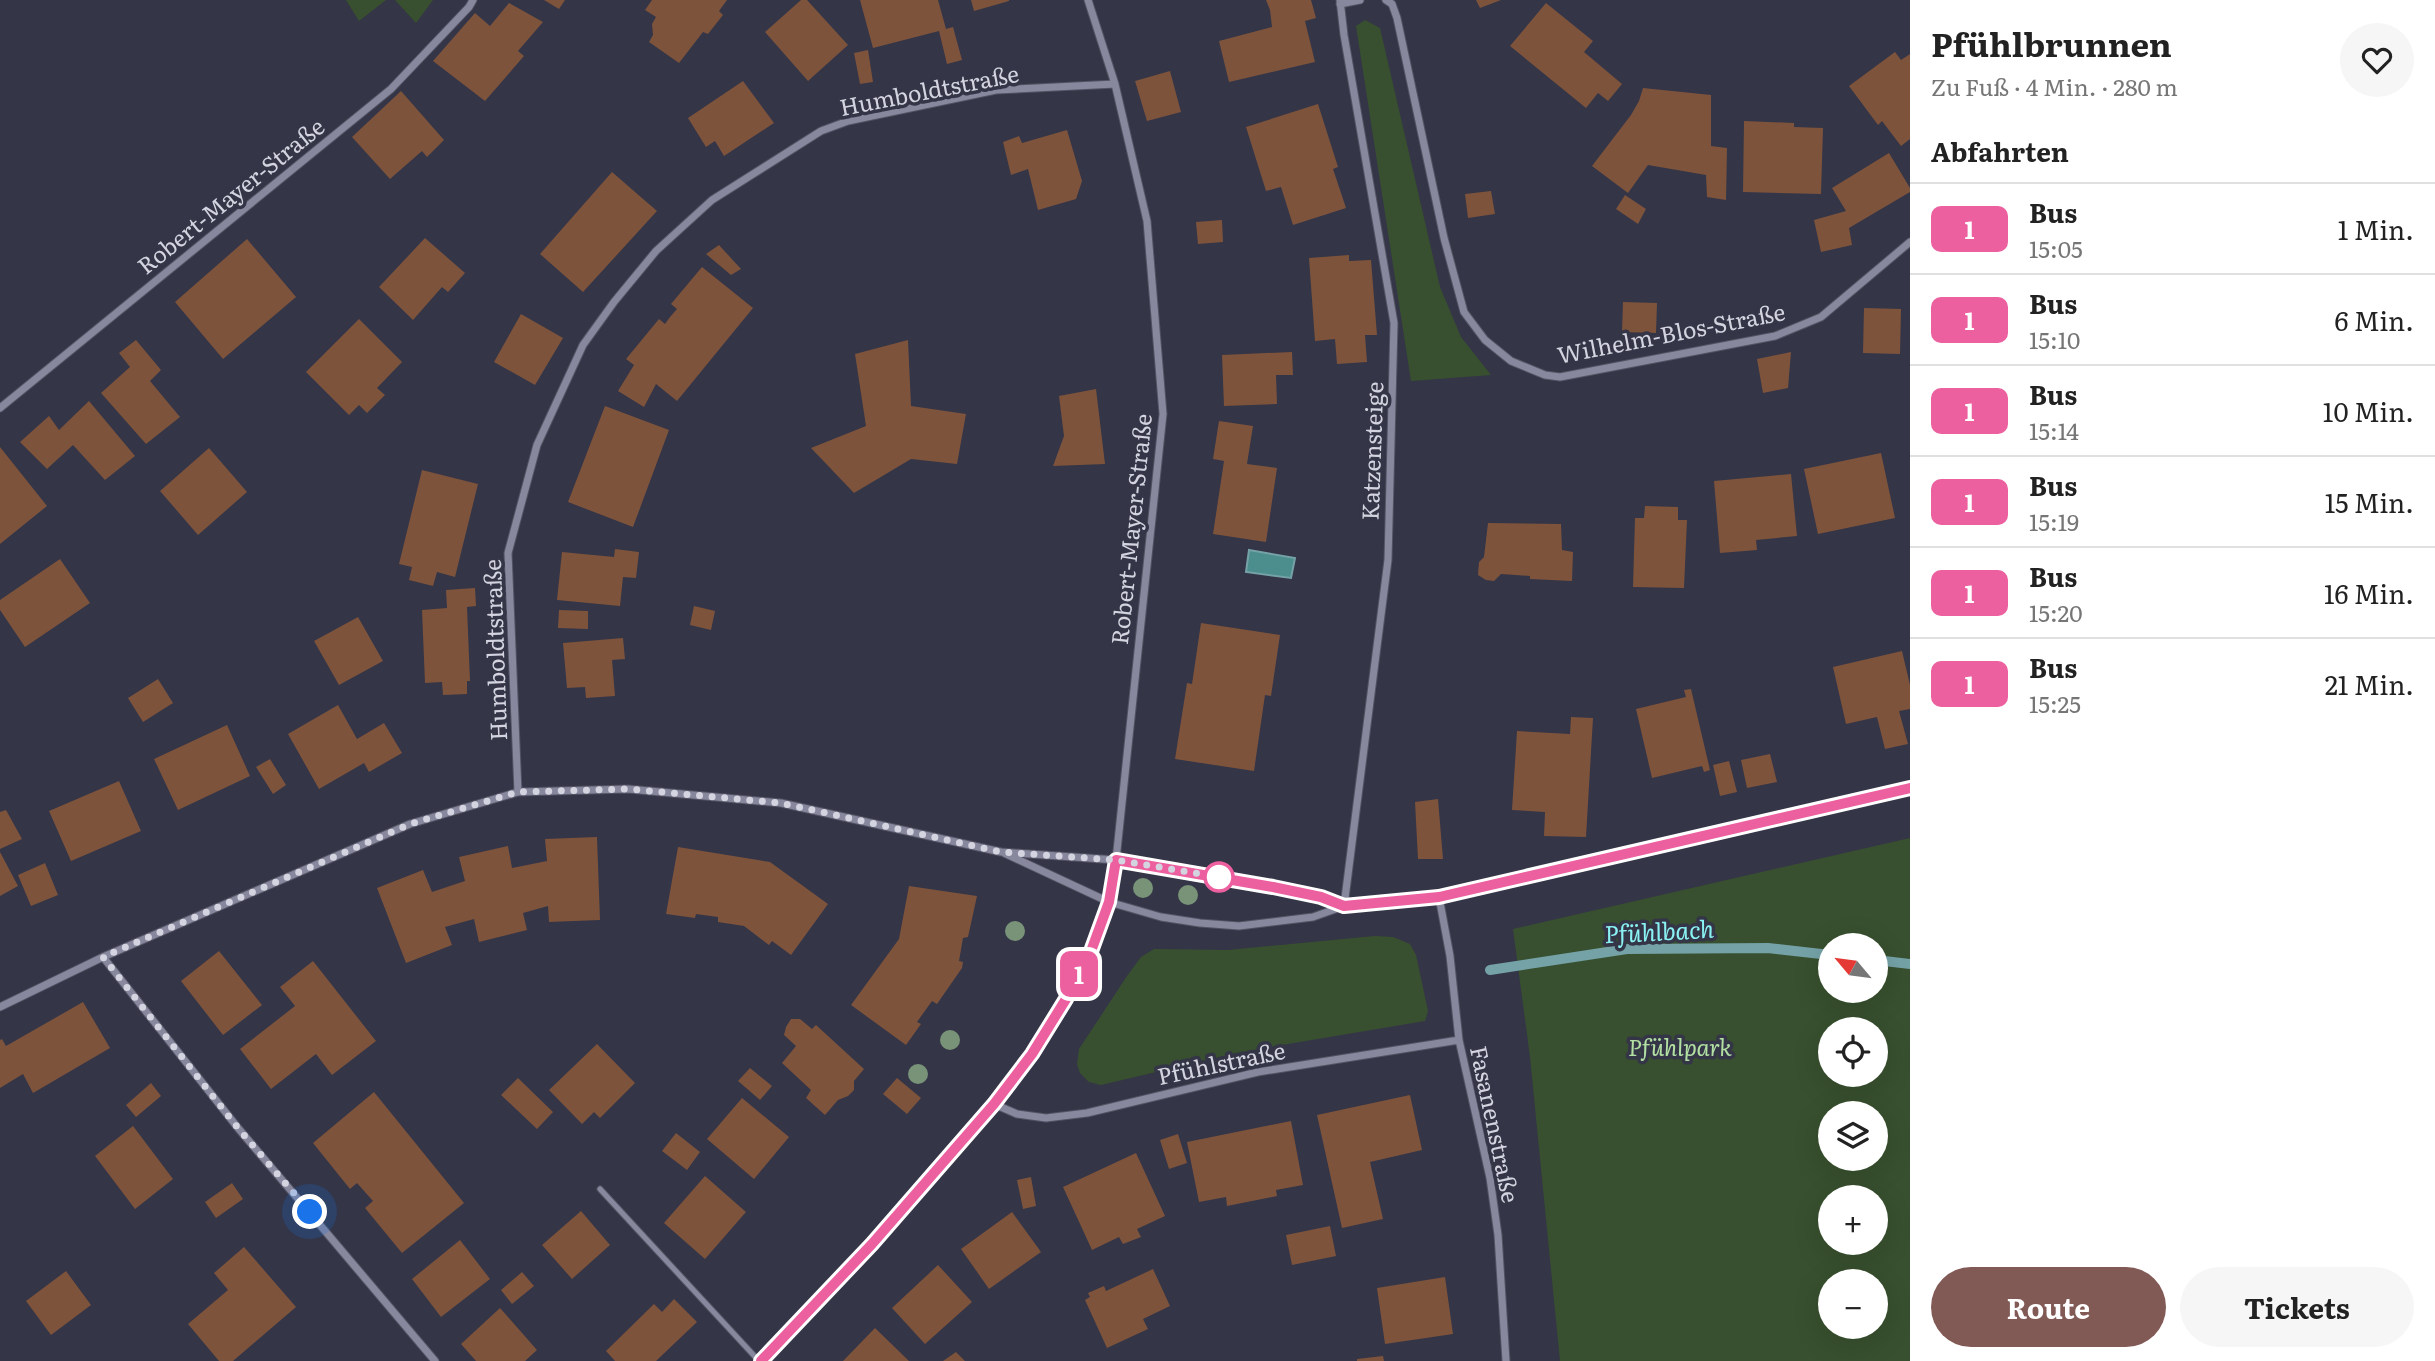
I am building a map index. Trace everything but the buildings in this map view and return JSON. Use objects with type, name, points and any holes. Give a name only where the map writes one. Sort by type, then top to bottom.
[{"type":"street","name":"Robert-Mayer-Straße","points":[[0,408],[391,89],[473,0]]},
{"type":"street","name":"Robert-Mayer-Straße","points":[[1088,0],[1115,84],[1147,221],[1163,414],[1116,860]]},
{"type":"street","points":[[1340,2],[1360,0]]},
{"type":"street","name":"Wilhelm-Blos-Straße","points":[[1386,0],[1392,4],[1397,18],[1444,238],[1464,312],[1476,330],[1498,352],[1526,369],[1545,376],[1560,377],[1775,335],[1821,317],[1910,242]]},
{"type":"street","name":"Katzensteige","points":[[1340,2],[1394,323],[1388,560],[1344,906]]},
{"type":"street","name":"Humboldtstraße","points":[[518,792],[508,552],[537,445],[583,345],[656,251],[712,200],[830,127],[996,90],[1115,84]]},
{"type":"street","points":[[1001,852],[1109,902],[1161,917],[1239,926],[1313,917],[1344,906],[1439,897],[1910,788]]},
{"type":"street","points":[[0,1007],[103,957],[410,824],[518,792],[628,789],[781,803],[1001,852],[1116,860],[1273,887],[1321,897],[1344,906]]},
{"type":"street","points":[[760,1361],[872,1244],[994,1104],[1032,1054],[1090,954],[1109,902],[1116,860]]},
{"type":"street","name":"Fasanenstraße","points":[[1439,897],[1450,956],[1459,1040],[1490,1178],[1498,1235],[1506,1361]]},
{"type":"street","points":[[103,957],[238,1128],[435,1361]]},
{"type":"street","name":"Pfühlstraße","points":[[994,1104],[1017,1114],[1046,1118],[1077,1114],[1258,1072],[1459,1040]]},
{"type":"lane","points":[[600,1189],[760,1361]]},
{"type":"green space","points":[[346,0],[386,0],[359,21]]},
{"type":"green space","points":[[395,0],[433,0],[416,23]]},
{"type":"green space","points":[[1365,20],[1380,28],[1440,287],[1461,337],[1491,375],[1411,381],[1356,26]]},
{"type":"green space","name":"Pfühlpark","points":[[1910,838],[1910,1361],[1560,1361],[1530,1057],[1513,929]]},
{"type":"green space","points":[[1375,936],[1393,937],[1410,944],[1416,955],[1428,1011],[1425,1021],[1241,1052],[1101,1085],[1089,1082],[1080,1073],[1077,1064],[1079,1049],[1141,957],[1154,949],[1228,950]]},
{"type":"shaded area","points":[[1249,550],[1295,558],[1291,578],[1246,572]]},
{"type":"waterway","name":"Pfühlbach","points":[[1490,970],[1627,949],[1768,948],[1818,954]]},
{"type":"waterway","name":"Pfühlbach","points":[[1888,961],[1910,964]]},
{"type":"bus line","name":"1","points":[[761,1361],[872,1244],[994,1104],[1032,1054],[1090,954],[1109,902],[1116,860],[1273,887],[1321,897],[1344,906],[1392,903],[1439,897],[1910,788]]},
{"type":"route","points":[[310,1212],[238,1128],[103,957],[410,824],[518,792],[628,789],[781,803],[1001,852],[1116,860],[1219,877]]}]
